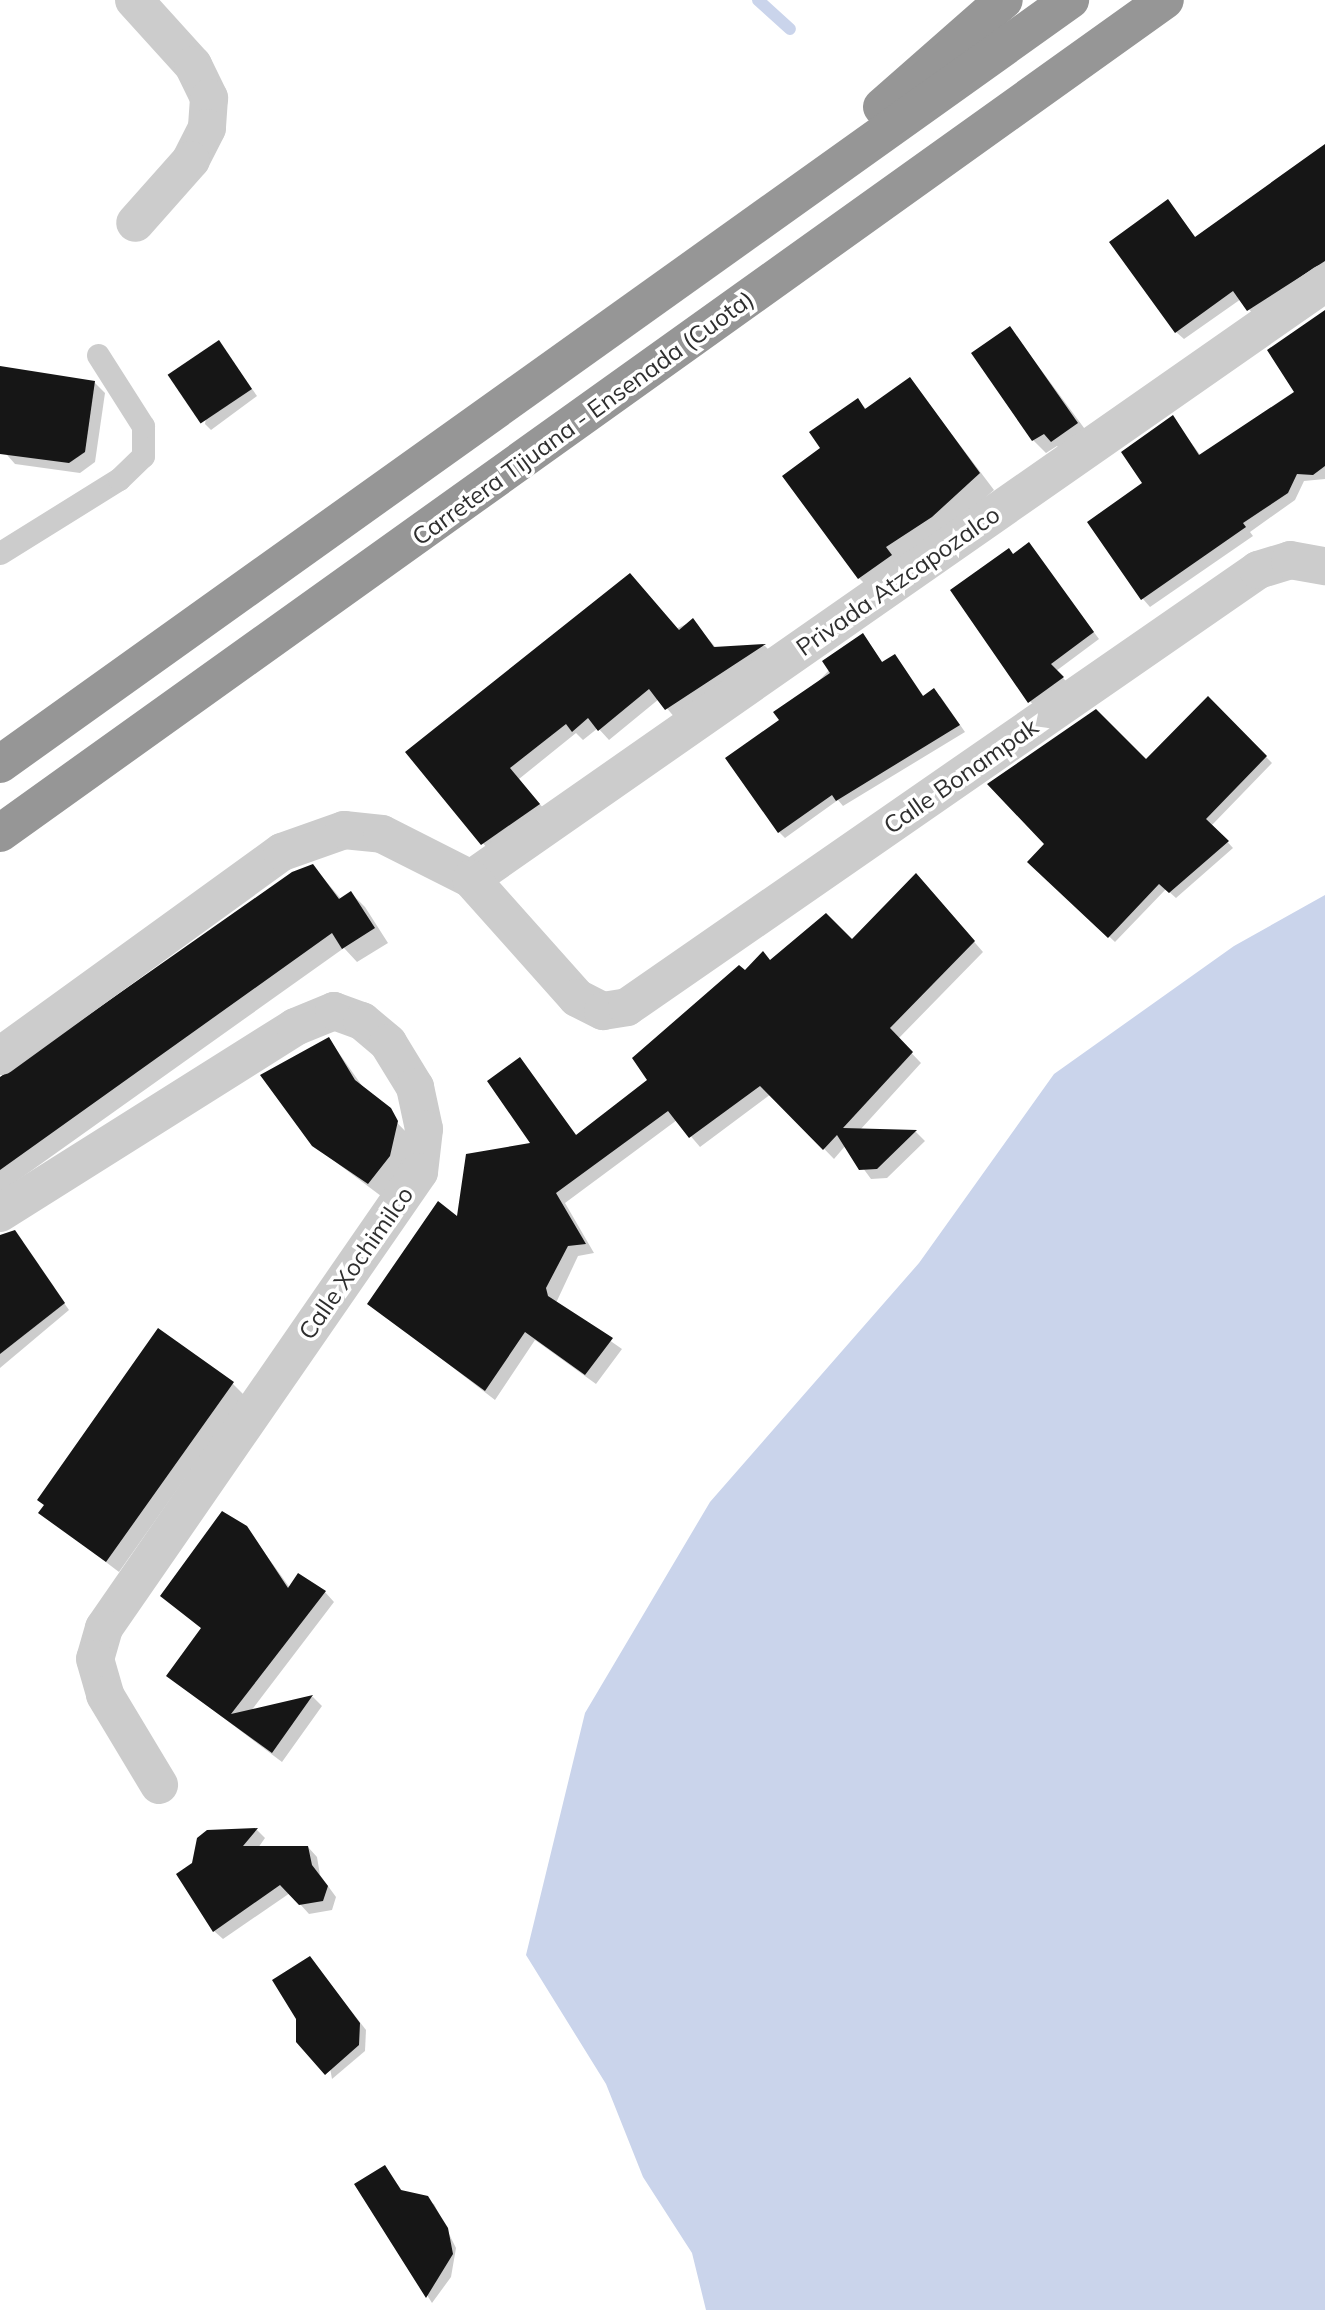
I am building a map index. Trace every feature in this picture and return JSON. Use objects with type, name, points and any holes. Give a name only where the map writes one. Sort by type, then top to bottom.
[{"type":"highway","points":[[634,312],[1004,0]]},
{"type":"highway","points":[[0,764],[1070,0]]},
{"type":"highway","name":"Carretera Tijuana - Ensenada (Cuota)","points":[[0,833],[1165,0]]},
{"type":"street","points":[[134,0],[193,65],[209,97],[207,128],[191,160],[135,223]]},
{"type":"street","name":"Privada Atzcapozalco","points":[[471,878],[1325,283]]},
{"type":"street","name":"Calle Bonampak","points":[[471,878],[577,998],[603,1011],[628,1007],[1258,570],[1290,561],[1325,566]]},
{"type":"street","points":[[0,1056],[282,852],[344,830],[382,834],[418,849],[471,878]]},
{"type":"street","name":"Calle Xochimilco","points":[[0,1213],[295,1027],[334,1011],[362,1021],[388,1043],[415,1087],[424,1129],[419,1172],[104,1628],[95,1659],[105,1695],[159,1786]]},
{"type":"lane","points":[[0,552],[119,479],[144,456],[143,426],[97,355]]},
{"type":"water","points":[[1325,895],[1325,2310],[706,2310],[692,2253],[643,2177],[606,2084],[526,1955],[585,1713],[710,1502],[919,1263],[1054,1074],[1234,946]]},
{"type":"building","points":[[1325,144],[1325,261],[1247,311],[1233,291],[1175,333],[1109,242],[1168,199],[1195,237]]},
{"type":"building","points":[[1325,310],[1325,466],[1313,475],[1297,474],[1288,493],[1243,523],[1246,527],[1141,600],[1087,522],[1142,483],[1121,452],[1173,415],[1199,455],[1294,392],[1267,350]]},
{"type":"building","points":[[1010,326],[1078,423],[1051,442],[1044,434],[1032,441],[971,353]]},
{"type":"building","points":[[219,340],[252,389],[201,424],[168,375]]},
{"type":"building","points":[[0,366],[95,381],[85,452],[69,463],[0,454]]},
{"type":"building","points":[[910,377],[980,473],[932,517],[886,547],[892,555],[858,579],[782,476],[820,448],[809,432],[858,398],[865,409]]},
{"type":"building","points":[[1029,542],[1094,632],[1051,664],[1064,677],[1028,703],[950,590],[1009,548],[1013,554]]},
{"type":"building","points":[[630,573],[679,630],[693,618],[714,647],[766,644],[665,710],[649,689],[598,731],[588,718],[572,732],[566,724],[510,768],[540,804],[481,845],[405,752]]},
{"type":"building","points":[[863,633],[882,662],[895,654],[923,696],[934,688],[960,725],[836,801],[832,795],[778,833],[725,758],[779,720],[773,712],[830,673],[822,661]]},
{"type":"building","points":[[1208,696],[1267,756],[1206,819],[1229,841],[1169,893],[1159,884],[1108,938],[1027,862],[1044,844],[987,784],[1096,709],[1146,759]]},
{"type":"building","points":[[313,864],[339,899],[351,891],[375,928],[342,949],[332,933],[0,1170],[0,1077],[292,872]]},
{"type":"building","points":[[916,873],[975,941],[890,1028],[913,1052],[843,1128],[917,1130],[877,1169],[859,1170],[837,1135],[823,1150],[760,1086],[689,1138],[668,1111],[556,1193],[586,1244],[568,1246],[546,1288],[548,1296],[613,1338],[585,1375],[525,1332],[485,1391],[367,1304],[438,1201],[457,1216],[466,1154],[530,1143],[487,1081],[520,1057],[576,1135],[647,1080],[632,1058],[739,965],[745,970],[763,951],[770,960],[826,913],[852,939]]},
{"type":"building","points":[[329,1037],[355,1080],[391,1108],[398,1121],[390,1156],[368,1184],[312,1146],[260,1075]]},
{"type":"building","points":[[15,1230],[65,1303],[0,1354],[0,1235]]},
{"type":"building","points":[[158,1328],[234,1382],[106,1562],[38,1513],[44,1505],[37,1500]]},
{"type":"building","points":[[222,1511],[247,1526],[288,1588],[298,1573],[326,1591],[231,1714],[313,1695],[272,1753],[166,1676],[201,1628],[160,1596]]},
{"type":"building","points":[[258,1828],[243,1846],[308,1846],[312,1865],[328,1886],[323,1901],[299,1905],[280,1885],[213,1932],[176,1874],[192,1863],[197,1838],[207,1830]]},
{"type":"building","points":[[310,1956],[360,2023],[359,2045],[325,2075],[296,2042],[296,2019],[272,1980]]},
{"type":"building","points":[[385,2165],[401,2190],[428,2196],[448,2228],[453,2254],[426,2298],[354,2184]]},
{"type":"waterway","points":[[758,0],[790,29]]}]
